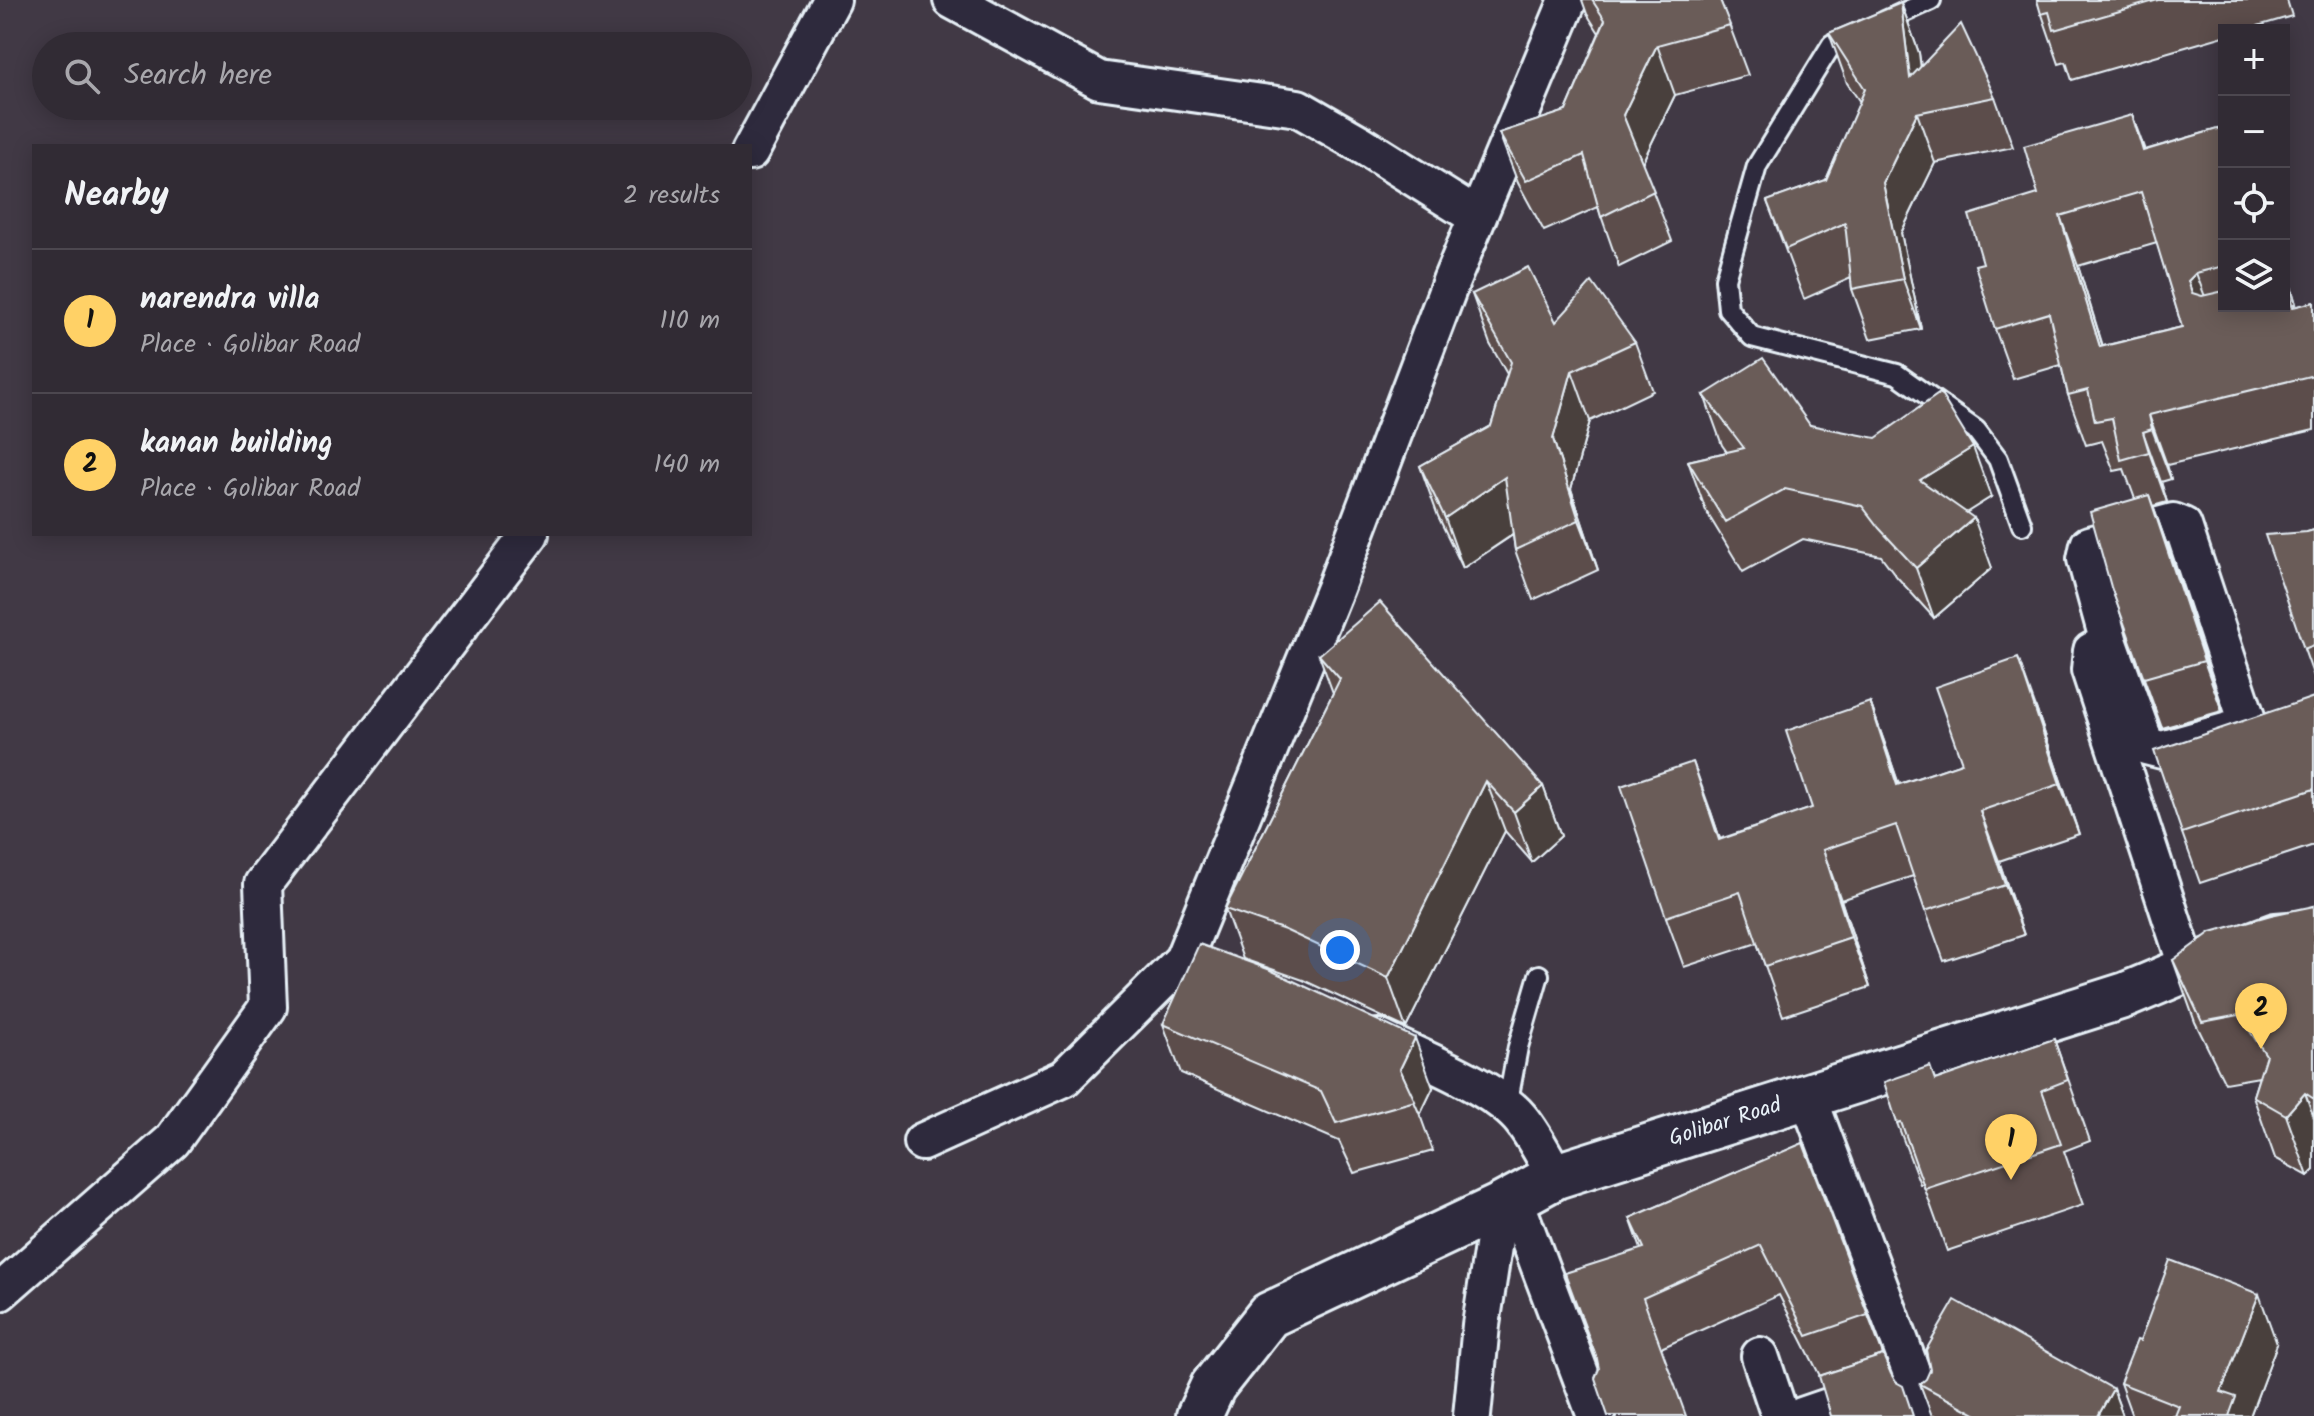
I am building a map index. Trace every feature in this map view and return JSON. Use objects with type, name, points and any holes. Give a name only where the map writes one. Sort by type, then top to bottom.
[{"type":"street","points":[[752,148],[832,0]]},
{"type":"street","points":[[952,0],[1099,80],[1298,108],[1477,217]]},
{"type":"street","points":[[922,1142],[1064,1078],[1197,965],[1451,281],[1568,0]]},
{"type":"street","points":[[2173,522],[2183,526],[2246,717],[2239,728],[2226,732],[2162,750],[2146,746],[2109,643],[2086,559],[2089,545],[2173,522]]},
{"type":"street","points":[[0,1292],[172,1141],[268,1007],[263,884],[528,536]]},
{"type":"street","points":[[2109,643],[2092,651],[2090,670],[2188,969]]},
{"type":"street","name":"Golibar Road","points":[[1199,1416],[1213,1386],[1269,1315],[1556,1176],[2126,995],[2276,936],[2314,933]]},
{"type":"street","points":[[1348,1024],[1430,1062],[1507,1106],[1521,1119],[1556,1176]]},
{"type":"street","points":[[1808,1097],[1928,1416]]},
{"type":"street","points":[[1472,1416],[1481,1325],[1507,1202]]},
{"type":"street","points":[[1507,1202],[1596,1416]]},
{"type":"street","points":[[1760,1356],[1780,1416]]},
{"type":"street","points":[[1802,1416],[1914,1378]]},
{"type":"lane","points":[[1931,0],[1832,44],[1757,166],[1725,279],[1728,309],[1752,337],[1897,374],[1976,430],[1998,459],[2022,525]]},
{"type":"lane","points":[[1507,1106],[1518,1047],[1539,975]]},
{"type":"building","points":[[1592,0],[1720,0],[1730,25],[1657,45],[1623,115],[1654,191],[1601,217],[1584,155],[1526,181],[1499,133],[1566,111],[1605,20]]},
{"type":"building","points":[[2037,0],[2158,0],[2054,30],[2049,12],[2041,14]]},
{"type":"building","points":[[1901,3],[1910,78],[1961,24],[1995,97],[1917,113],[1883,183],[1903,279],[1852,289],[1845,223],[1786,249],[1767,201],[1826,180],[1865,89],[1829,33]]},
{"type":"building","points":[[2132,115],[2143,151],[2218,129],[2218,268],[2196,273],[2188,281],[2192,293],[2202,296],[2218,292],[2218,312],[2290,312],[2290,297],[2293,307],[2314,302],[2314,375],[2149,415],[2152,429],[2143,432],[2149,452],[2121,460],[2112,418],[2095,421],[2088,390],[2068,395],[2049,313],[1995,329],[1975,265],[1983,263],[1969,215],[2038,194],[2024,146]],"holes":[[[2141,192],[2182,327],[2100,347],[2060,216]]]},
{"type":"building","points":[[1528,267],[1556,322],[1592,282],[1635,342],[1572,371],[1553,439],[1579,520],[1515,550],[1505,477],[1445,518],[1420,466],[1491,426],[1511,362],[1472,294]]},
{"type":"building","points":[[1763,358],[1810,425],[1876,438],[1940,393],[1973,447],[1920,480],[1974,518],[1916,568],[1862,506],[1785,489],[1725,522],[1688,461],[1744,448],[1704,395]]},
{"type":"building","points":[[2149,495],[2204,661],[2144,678],[2111,587],[2090,512]]},
{"type":"building","points":[[2314,530],[2314,645],[2304,649],[2265,535]]},
{"type":"building","points":[[1380,602],[1543,786],[1514,812],[1486,781],[1388,978],[1285,930],[1225,909],[1340,679],[1319,655]]},
{"type":"building","points":[[2018,658],[2060,784],[1980,811],[2005,885],[1925,911],[1896,825],[1823,850],[1851,937],[1765,966],[1740,892],[1666,917],[1621,786],[1693,762],[1719,840],[1812,808],[1786,731],[1870,702],[1897,785],[1962,763],[1935,687]]},
{"type":"building","points":[[2314,697],[2314,789],[2182,833],[2154,751]]},
{"type":"building","points":[[2314,906],[2314,1099],[2305,1093],[2286,1115],[2253,1096],[2266,1055],[2239,1015],[2202,1022],[2173,960],[2211,932]]},
{"type":"building","points":[[1199,944],[1268,969],[1415,1038],[1400,1069],[1415,1101],[1336,1123],[1321,1091],[1163,1024]]},
{"type":"building","points":[[2054,1039],[2068,1080],[2042,1090],[2061,1144],[1925,1189],[1901,1122],[1897,1123],[1884,1082],[1930,1066],[1935,1080]]},
{"type":"building","points":[[1803,1143],[1868,1315],[1807,1336],[1761,1245],[1643,1298],[1686,1416],[1608,1416],[1595,1378],[1599,1369],[1597,1359],[1565,1273],[1644,1248],[1630,1218]]},
{"type":"building","points":[[2170,1260],[2259,1294],[2221,1392],[2236,1397],[2229,1416],[2175,1416],[2179,1406],[2120,1383],[2137,1340],[2140,1341]]},
{"type":"building","points":[[1955,1300],[2113,1389],[2098,1416],[1979,1416],[1920,1384],[1930,1370],[1926,1350]]},
{"type":"building","points":[[1883,1355],[1896,1382],[1903,1386],[1913,1416],[1831,1416],[1819,1376]]},
{"type":"place","name":"kanan building","points":[[2261,1049]]},
{"type":"place","name":"narendra villa","points":[[2011,1180]]}]
